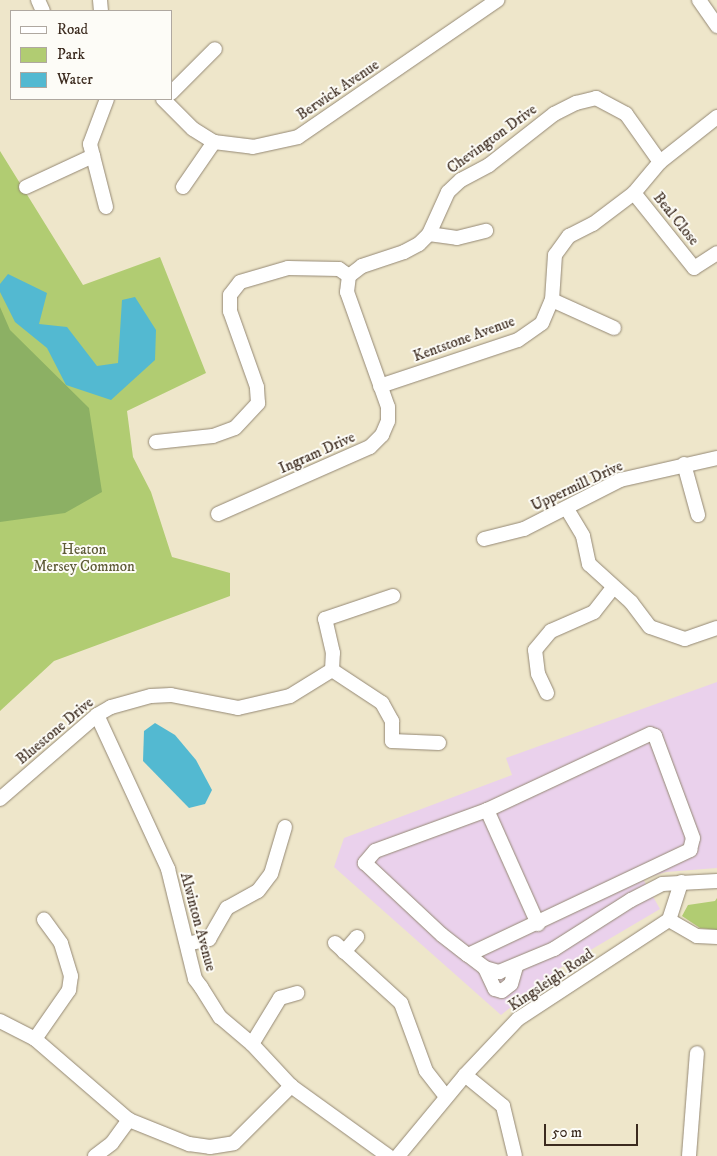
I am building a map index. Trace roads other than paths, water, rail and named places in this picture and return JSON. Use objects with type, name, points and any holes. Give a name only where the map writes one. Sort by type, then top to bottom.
[{"type":"street","name":"Berwick Avenue","points":[[168,100],[193,129],[214,142],[253,147],[298,137],[498,0]]},
{"type":"street","points":[[699,0],[717,26]]},
{"type":"street","points":[[172,92],[215,49]]},
{"type":"street","name":"Chevington Drive","points":[[349,276],[362,266],[404,252],[419,244],[429,234],[448,192],[461,180],[488,166],[554,114],[576,102],[596,98],[626,114],[660,162]]},
{"type":"street","points":[[106,100],[90,144],[106,207]]},
{"type":"street","name":"Kentstone Avenue","points":[[380,386],[518,340],[542,323],[552,300],[555,255],[565,242],[634,193],[660,162],[717,116]]},
{"type":"street","points":[[183,187],[214,142]]},
{"type":"street","points":[[26,187],[92,156]]},
{"type":"street","name":"Beal Close","points":[[634,193],[694,268],[717,253]]},
{"type":"street","points":[[429,234],[457,238],[486,231]]},
{"type":"street","points":[[156,442],[213,436],[235,428],[258,403],[256,387],[230,312],[230,295],[240,282],[288,268],[339,269],[349,276]]},
{"type":"street","name":"Ingram Drive","points":[[218,514],[370,447],[382,435],[388,421],[388,407],[347,292],[349,276]]},
{"type":"street","points":[[552,300],[614,328]]},
{"type":"street","name":"Uppermill Drive","points":[[484,539],[524,529],[568,509],[620,480],[717,458]]},
{"type":"street","points":[[684,464],[698,515]]},
{"type":"street","points":[[568,509],[583,536],[589,564],[613,588],[631,602],[650,627],[685,639],[717,628]]},
{"type":"street","points":[[547,693],[538,674],[535,650],[551,631],[594,612],[613,588]]},
{"type":"street","points":[[393,596],[325,619],[334,653],[332,670],[382,703],[392,721],[392,741],[439,743]]},
{"type":"street","name":"Bluestone Drive","points":[[0,799],[97,715],[111,707],[151,696],[171,695],[238,708],[257,705],[290,696],[332,670]]},
{"type":"street","name":"Alwinton Avenue","points":[[97,715],[168,869],[200,987],[220,1016],[252,1044],[291,1086],[388,1156]]},
{"type":"street","points":[[468,955],[538,924],[686,853],[693,846],[655,736],[650,734],[487,810],[375,851],[365,863],[468,955],[485,968],[499,972],[554,949],[631,900],[662,884],[717,881]]},
{"type":"street","points":[[487,810],[538,924]]},
{"type":"street","points":[[187,944],[209,939],[227,908],[258,891],[271,874],[285,827]]},
{"type":"street","points":[[681,882],[669,920],[697,936],[717,937]]},
{"type":"street","points":[[35,1039],[69,990],[71,976],[61,943],[44,920]]},
{"type":"street","name":"Kingsleigh Road","points":[[398,1156],[465,1075],[518,1019],[669,920]]},
{"type":"street","points":[[358,937],[340,948],[401,1003],[426,1071],[446,1097]]},
{"type":"street","points":[[485,968],[495,989],[502,991],[511,984],[516,966]]},
{"type":"street","points":[[252,1044],[280,998],[297,993]]},
{"type":"street","points":[[0,1021],[35,1039],[129,1120],[189,1144],[210,1147],[234,1142],[291,1086]]},
{"type":"street","points":[[688,1156],[697,1053]]},
{"type":"street","points":[[465,1075],[503,1106],[515,1156]]},
{"type":"street","points":[[95,1156],[112,1143],[129,1120]]},
{"type":"water","points":[[8,274],[47,293],[39,324],[67,327],[97,366],[118,363],[122,300],[135,297],[156,330],[155,360],[111,400],[66,385],[47,348],[15,322],[0,292],[0,284]]},
{"type":"water","points":[[155,723],[175,735],[196,760],[212,790],[205,804],[189,808],[143,761],[144,731]]},
{"type":"park label","name":"Heaton Mersey Common","points":[[84,558]]}]
